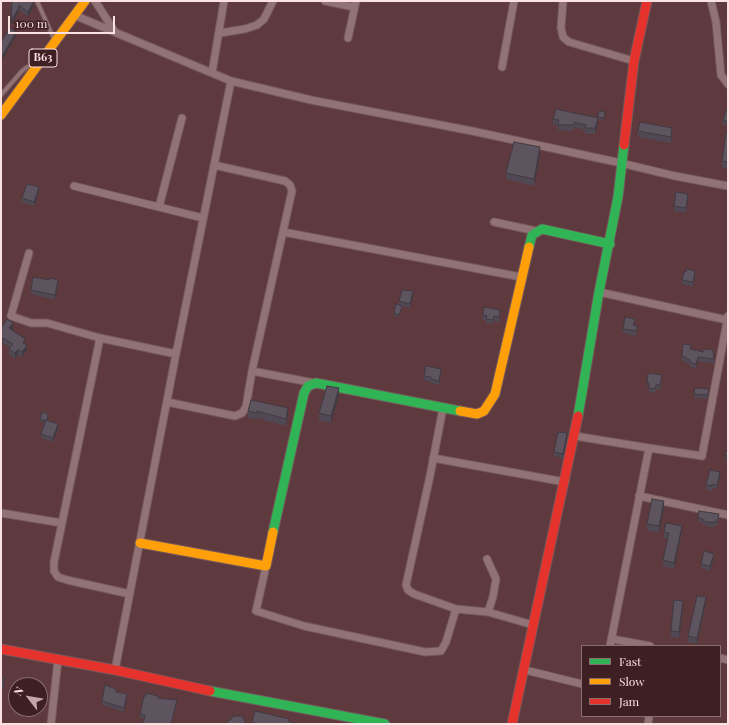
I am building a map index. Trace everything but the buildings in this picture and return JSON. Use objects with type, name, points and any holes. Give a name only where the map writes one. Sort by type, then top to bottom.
[{"type":"main road","name":"B63","points":[[1,115],[85,1]]},
{"type":"main road","points":[[512,724],[526,670],[533,625],[575,436],[599,292],[610,244],[621,182],[621,163],[634,61],[647,1]]},
{"type":"main road","points":[[140,543],[266,566],[304,393],[308,386],[316,384],[477,414],[484,411],[490,405],[495,394],[532,235],[536,231],[542,229],[610,244]]},
{"type":"main road","points":[[1,649],[115,670],[263,702],[383,724]]},
{"type":"street","points":[[96,1],[115,32]]},
{"type":"street","points":[[212,73],[220,33],[224,1]]},
{"type":"street","points":[[220,33],[245,29],[257,25],[264,19],[273,1]]},
{"type":"street","points":[[325,1],[355,4],[348,38]]},
{"type":"street","points":[[502,67],[514,1]]},
{"type":"street","points":[[563,1],[561,28],[564,37],[569,42],[634,61]]},
{"type":"street","points":[[711,1],[716,22],[721,75],[728,84]]},
{"type":"street","points":[[74,15],[148,48],[231,81],[310,100],[472,131],[675,176],[728,186]]},
{"type":"street","points":[[115,670],[166,402],[231,81]]},
{"type":"street","points":[[159,207],[182,118]]},
{"type":"street","points":[[166,402],[235,416],[242,413],[246,407],[252,371],[292,191],[290,185],[285,181],[214,164]]},
{"type":"street","points":[[74,186],[203,218]]},
{"type":"street","points":[[494,222],[536,231]]},
{"type":"street","points":[[283,232],[521,277]]},
{"type":"street","points":[[29,253],[11,316],[31,322],[46,323],[100,338],[176,354]]},
{"type":"street","points":[[575,436],[702,456],[727,318],[599,292]]},
{"type":"street","points":[[100,338],[54,562],[54,571],[58,577],[130,594]]},
{"type":"street","points":[[252,371],[316,384]]},
{"type":"street","points":[[443,408],[406,585],[408,590],[414,594],[456,608],[488,612],[533,625]]},
{"type":"street","points":[[637,645],[611,643],[649,448]]},
{"type":"street","points":[[433,458],[565,482]]},
{"type":"street","points":[[639,496],[728,515]]},
{"type":"street","points":[[1,513],[62,523]]},
{"type":"street","points":[[487,559],[496,579],[493,597],[488,612]]},
{"type":"street","points":[[266,566],[256,611],[304,626],[425,652],[440,651],[446,642],[456,608]]},
{"type":"street","points":[[51,724],[58,660]]},
{"type":"street","points":[[526,670],[581,684]]},
{"type":"lane","points":[[37,1],[55,41]]},
{"type":"lane","points":[[1,95],[22,71],[27,67],[36,67]]},
{"type":"traffic: fast","points":[[578,416],[599,292],[618,197],[624,145]]},
{"type":"traffic: fast","points":[[529,247],[532,235],[542,229],[610,244]]},
{"type":"traffic: fast","points":[[273,532],[304,393],[308,386],[316,383],[460,411]]},
{"type":"traffic: fast","points":[[210,691],[385,724]]},
{"type":"traffic: slow","points":[[1,115],[85,1]]},
{"type":"traffic: slow","points":[[460,411],[477,414],[484,411],[495,394],[529,247]]},
{"type":"traffic: slow","points":[[140,543],[266,566],[273,532]]},
{"type":"traffic: jam","points":[[624,145],[634,61],[647,1]]},
{"type":"traffic: jam","points":[[512,724],[578,416]]},
{"type":"traffic: jam","points":[[1,649],[115,670],[210,691]]}]
